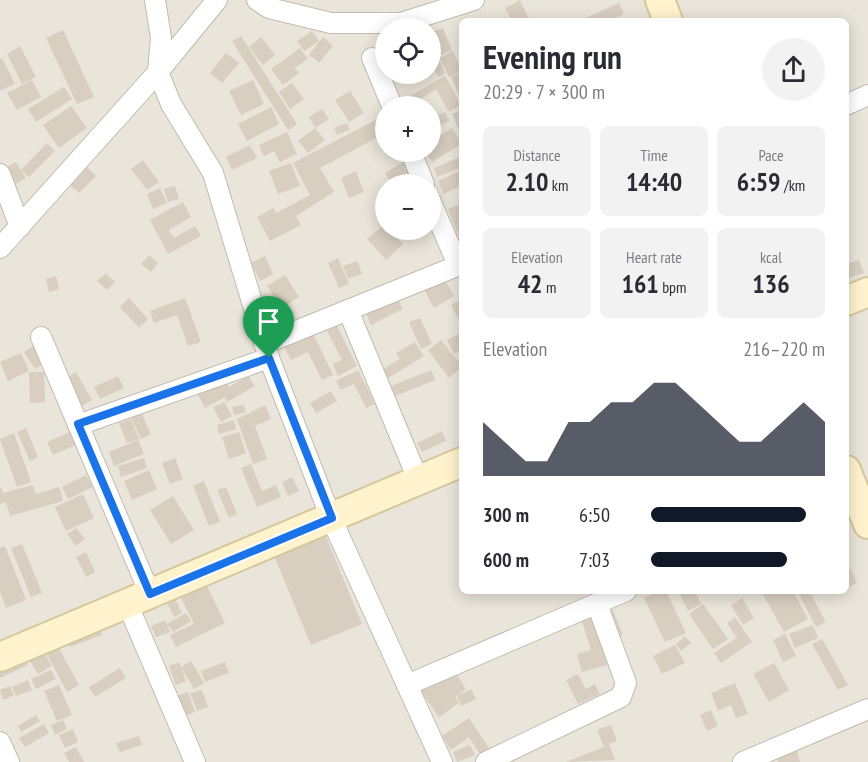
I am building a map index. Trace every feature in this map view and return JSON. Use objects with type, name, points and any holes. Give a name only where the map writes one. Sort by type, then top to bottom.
[{"type":"street","points":[[155,0],[160,38],[158,72],[171,104],[213,173],[266,351],[332,518],[442,762]]},
{"type":"street","points":[[0,248],[158,72],[217,0]]},
{"type":"street","points":[[257,0],[269,8],[331,23],[401,23],[474,0]]},
{"type":"street","points":[[660,0],[667,18]]},
{"type":"street","points":[[372,58],[388,96]]},
{"type":"street","points":[[849,104],[868,95]]},
{"type":"street","points":[[0,174],[20,227]]},
{"type":"street","points":[[441,223],[459,262]]},
{"type":"street","points":[[78,424],[266,351],[348,310],[459,264]]},
{"type":"street","points":[[849,300],[868,292]]},
{"type":"street","points":[[348,310],[419,482]]},
{"type":"street","points":[[41,337],[78,424],[195,762]]},
{"type":"street","points":[[0,657],[459,463]]},
{"type":"street","points":[[854,487],[868,524]]},
{"type":"street","points":[[407,685],[619,594]]},
{"type":"street","points":[[486,762],[621,698],[626,689],[626,683],[597,604]]},
{"type":"street","points":[[743,762],[868,709]]},
{"type":"street","points":[[0,742],[9,762]]},
{"type":"shaded area","points":[[0,0],[868,0],[868,762],[0,762]]},
{"type":"building","points":[[520,0],[529,18],[510,18],[505,8]]},
{"type":"building","points":[[619,3],[624,14],[615,18],[586,18]]},
{"type":"building","points":[[443,28],[452,50],[441,55],[441,29]]},
{"type":"building","points":[[63,30],[94,97],[77,104],[46,38]]},
{"type":"building","points":[[312,31],[319,41],[304,51],[297,41]]},
{"type":"building","points":[[241,36],[297,124],[288,130],[232,41]]},
{"type":"building","points":[[261,37],[275,55],[263,65],[249,47]]},
{"type":"building","points":[[323,37],[333,46],[319,63],[309,55]]},
{"type":"building","points":[[20,46],[36,77],[22,84],[7,54]]},
{"type":"building","points":[[300,48],[308,59],[295,68],[299,73],[283,85],[271,69]]},
{"type":"building","points":[[453,51],[459,64],[459,72],[449,77],[441,57]]},
{"type":"building","points":[[226,53],[239,63],[222,83],[210,73]]},
{"type":"building","points":[[2,58],[15,84],[0,91],[0,59]]},
{"type":"building","points":[[441,64],[445,74],[441,76]]},
{"type":"building","points":[[459,73],[459,95],[451,77]]},
{"type":"building","points":[[445,76],[459,101],[459,106],[449,112],[436,90],[425,96],[410,96],[431,84],[441,84],[441,78]]},
{"type":"building","points":[[32,80],[41,97],[17,110],[7,93]]},
{"type":"building","points":[[253,80],[264,104],[241,115],[229,91]]},
{"type":"building","points":[[292,83],[304,99],[290,109],[279,92]]},
{"type":"building","points":[[64,87],[72,99],[36,122],[28,109]]},
{"type":"building","points":[[350,91],[364,113],[349,122],[335,100]]},
{"type":"building","points":[[71,106],[87,128],[59,148],[43,125]]},
{"type":"building","points":[[271,107],[279,124],[247,141],[238,124]]},
{"type":"building","points":[[322,109],[329,119],[315,128],[309,117]]},
{"type":"building","points":[[459,111],[459,131],[452,114]]},
{"type":"building","points":[[445,112],[450,121],[441,125],[441,114]]},
{"type":"building","points":[[375,120],[375,139],[320,168],[334,192],[296,216],[301,225],[270,241],[257,217],[273,208],[276,213],[310,195],[293,163]]},
{"type":"building","points":[[347,123],[350,130],[337,135],[334,128]]},
{"type":"building","points":[[315,128],[325,140],[308,153],[298,141]]},
{"type":"building","points":[[452,128],[459,139],[459,146],[441,157],[441,135]]},
{"type":"building","points":[[287,132],[297,154],[280,162],[274,151],[264,156],[259,145]]},
{"type":"building","points":[[47,143],[55,151],[29,177],[21,170]]},
{"type":"building","points":[[250,145],[257,158],[232,170],[226,157]]},
{"type":"building","points":[[459,157],[459,168],[441,175],[436,174],[434,168]]},
{"type":"building","points":[[143,160],[159,182],[147,190],[131,169]]},
{"type":"building","points":[[16,162],[26,178],[16,184],[6,168]]},
{"type":"building","points":[[403,162],[410,162],[415,171],[410,174],[385,173]]},
{"type":"building","points":[[291,163],[300,186],[278,194],[269,171]]},
{"type":"building","points":[[85,165],[96,176],[79,193],[68,183]]},
{"type":"building","points":[[356,171],[364,192],[349,198],[341,178]]},
{"type":"building","points":[[459,171],[459,186],[444,194],[441,180]]},
{"type":"building","points":[[175,186],[179,199],[168,202],[164,189]]},
{"type":"building","points":[[160,188],[167,203],[153,209],[147,194]]},
{"type":"building","points":[[183,202],[191,217],[169,230],[174,238],[195,226],[201,236],[168,254],[150,220]]},
{"type":"building","points":[[459,204],[459,236],[448,209]]},
{"type":"building","points":[[375,232],[375,240],[399,240],[403,244],[386,260],[367,239]]},
{"type":"building","points":[[149,255],[158,263],[151,272],[141,264]]},
{"type":"building","points":[[265,256],[273,274],[260,281],[251,263]]},
{"type":"building","points":[[338,258],[349,284],[339,288],[328,263]]},
{"type":"building","points":[[859,260],[864,273],[849,278],[849,263]]},
{"type":"building","points":[[357,261],[362,274],[348,279],[343,266]]},
{"type":"building","points":[[106,273],[115,282],[107,290],[97,281]]},
{"type":"building","points":[[441,273],[454,296],[434,308],[421,284]]},
{"type":"building","points":[[285,275],[299,297],[281,308],[267,286]]},
{"type":"building","points":[[56,276],[59,289],[49,292],[46,279]]},
{"type":"building","points":[[396,295],[403,309],[371,325],[365,311]]},
{"type":"building","points":[[129,298],[148,319],[139,328],[120,307]]},
{"type":"building","points":[[185,298],[201,342],[188,346],[177,315],[154,323],[150,311]]},
{"type":"building","points":[[459,301],[459,318],[458,319],[451,305]]},
{"type":"building","points":[[420,318],[432,344],[421,349],[409,322]]},
{"type":"building","points":[[337,326],[357,366],[338,376],[333,364],[342,360],[327,331]]},
{"type":"building","points":[[313,333],[333,375],[322,380],[308,352],[291,360],[284,347]]},
{"type":"building","points":[[459,334],[459,351],[454,354],[447,340]]},
{"type":"building","points":[[441,340],[459,362],[459,369],[449,378],[428,350]]},
{"type":"building","points":[[415,342],[424,356],[385,380],[380,371],[400,359],[396,353]]},
{"type":"building","points":[[33,346],[45,363],[35,369],[24,352]]},
{"type":"building","points":[[21,353],[29,371],[8,381],[0,362]]},
{"type":"building","points":[[358,370],[375,404],[366,408],[354,384],[341,390],[336,381]]},
{"type":"building","points":[[431,370],[435,380],[395,396],[391,386]]},
{"type":"building","points":[[29,372],[44,372],[45,402],[30,403]]},
{"type":"building","points":[[76,372],[92,400],[80,407],[65,379]]},
{"type":"building","points":[[118,376],[124,388],[100,399],[94,387]]},
{"type":"building","points":[[248,376],[255,386],[227,402],[225,397],[205,408],[197,393],[224,378],[229,387]]},
{"type":"building","points":[[331,391],[337,401],[316,413],[310,403]]},
{"type":"building","points":[[224,402],[232,416],[221,422],[213,407]]},
{"type":"building","points":[[244,405],[246,412],[234,415],[232,407]]},
{"type":"building","points":[[265,405],[271,419],[255,426],[267,459],[253,464],[237,419]]},
{"type":"building","points":[[140,410],[151,434],[141,439],[130,415]]},
{"type":"building","points":[[131,419],[139,439],[127,443],[119,423]]},
{"type":"building","points":[[234,420],[236,429],[219,434],[217,425]]},
{"type":"building","points":[[26,428],[38,457],[30,461],[17,432]]},
{"type":"building","points":[[72,431],[78,444],[53,455],[47,442]]},
{"type":"building","points":[[442,431],[446,441],[422,452],[417,443]]},
{"type":"building","points":[[239,432],[246,453],[229,459],[222,437]]},
{"type":"building","points":[[14,433],[31,482],[17,487],[0,439]]},
{"type":"building","points":[[138,440],[144,454],[114,466],[109,452]]},
{"type":"building","points":[[144,458],[147,468],[121,477],[118,466]]},
{"type":"building","points":[[175,458],[183,479],[170,484],[162,463]]},
{"type":"building","points":[[251,464],[262,491],[276,485],[281,497],[257,507],[241,468]]},
{"type":"building","points":[[149,470],[157,489],[132,500],[124,481]]},
{"type":"building","points":[[86,475],[93,487],[68,499],[62,487]]},
{"type":"building","points":[[292,477],[299,491],[288,496],[282,482]]},
{"type":"building","points":[[204,481],[220,522],[209,526],[193,486]]},
{"type":"building","points":[[33,485],[36,494],[59,487],[63,501],[10,516],[6,502],[0,504],[0,486],[3,493]]},
{"type":"building","points":[[226,487],[237,514],[229,518],[217,490]]},
{"type":"building","points":[[83,494],[94,518],[66,531],[55,507]]},
{"type":"building","points":[[173,496],[194,530],[171,544],[150,510]]},
{"type":"building","points":[[319,520],[362,624],[311,645],[268,541]]},
{"type":"building","points":[[76,528],[85,539],[76,546],[67,534]]},
{"type":"building","points":[[22,544],[42,593],[31,597],[11,548]]},
{"type":"building","points":[[5,546],[26,600],[6,608],[0,592],[0,548]]},
{"type":"building","points":[[86,552],[95,572],[86,577],[76,557]]},
{"type":"building","points":[[851,569],[857,583],[849,587],[849,570]]},
{"type":"building","points":[[204,580],[225,623],[176,647],[170,635],[194,624],[179,594],[174,596],[182,613],[174,617],[164,596]]},
{"type":"building","points":[[652,594],[667,594],[686,633],[665,642],[644,598]]},
{"type":"building","points":[[680,594],[696,594],[701,604],[688,611]]},
{"type":"building","points":[[763,594],[795,594],[808,619],[784,632]]},
{"type":"building","points":[[799,594],[811,594],[826,622],[816,627]]},
{"type":"building","points":[[742,598],[754,618],[743,625],[731,605]]},
{"type":"building","points":[[703,604],[728,639],[713,649],[689,614]]},
{"type":"building","points":[[613,610],[623,635],[613,639],[603,613]]},
{"type":"building","points":[[591,611],[607,665],[582,672],[577,654],[591,650],[580,615]]},
{"type":"building","points":[[186,613],[191,621],[173,632],[167,624]]},
{"type":"building","points":[[735,617],[752,642],[721,663],[714,653],[737,638],[727,623]]},
{"type":"building","points":[[165,620],[170,632],[156,637],[151,626]]},
{"type":"building","points":[[813,625],[818,638],[795,648],[789,634]]},
{"type":"building","points":[[99,626],[102,635],[70,647],[67,639]]},
{"type":"building","points":[[785,634],[796,656],[783,662],[773,640]]},
{"type":"building","points":[[685,636],[691,643],[681,651],[676,644]]},
{"type":"building","points":[[822,639],[848,685],[838,690],[812,644]]},
{"type":"building","points":[[55,641],[79,685],[67,692],[43,647]]},
{"type":"building","points":[[675,645],[685,663],[662,674],[653,656]]},
{"type":"building","points":[[40,646],[52,666],[38,674],[26,655]]},
{"type":"building","points":[[23,653],[28,665],[0,678],[0,663]]},
{"type":"building","points":[[191,661],[204,683],[194,689],[181,667]]},
{"type":"building","points":[[179,662],[186,681],[176,685],[169,666]]},
{"type":"building","points":[[225,662],[229,673],[205,682],[201,671]]},
{"type":"building","points":[[774,663],[789,690],[769,702],[753,674]]},
{"type":"building","points":[[120,668],[126,678],[95,697],[89,687]]},
{"type":"building","points":[[452,668],[466,689],[455,697],[459,703],[439,717],[420,690]]},
{"type":"building","points":[[51,670],[56,679],[36,689],[31,679]]},
{"type":"building","points":[[578,674],[586,689],[595,684],[600,694],[578,704],[566,680]]},
{"type":"building","points":[[28,680],[32,690],[16,696],[12,687]]},
{"type":"building","points":[[735,683],[748,714],[736,718],[731,705],[718,711],[711,693]]},
{"type":"building","points":[[59,685],[72,715],[57,721],[44,691]]},
{"type":"building","points":[[10,686],[14,695],[3,700],[0,690]]},
{"type":"building","points":[[471,689],[476,699],[461,706],[457,696]]},
{"type":"building","points":[[202,690],[208,707],[197,711],[190,693]]},
{"type":"building","points":[[188,692],[195,712],[179,718],[171,698]]},
{"type":"building","points":[[711,710],[718,726],[707,731],[700,715]]},
{"type":"building","points":[[36,715],[40,721],[21,732],[18,726]]},
{"type":"building","points":[[469,718],[489,748],[480,754],[469,737],[451,750],[442,736]]},
{"type":"building","points":[[63,720],[67,729],[55,735],[51,725]]},
{"type":"building","points":[[44,724],[49,733],[25,747],[19,738]]},
{"type":"building","points":[[611,725],[617,741],[609,744],[615,760],[566,762],[604,747],[597,730]]},
{"type":"building","points":[[73,729],[78,742],[65,748],[59,735]]},
{"type":"building","points":[[139,736],[142,745],[120,752],[116,743]]},
{"type":"building","points":[[470,745],[475,755],[457,762],[453,752]]},
{"type":"building","points":[[76,747],[84,762],[69,762],[64,753]]},
{"type":"building","points":[[796,747],[800,762],[778,762],[775,751]]},
{"type":"route","points":[[269,358],[332,518],[150,594],[78,424],[269,358]]}]
